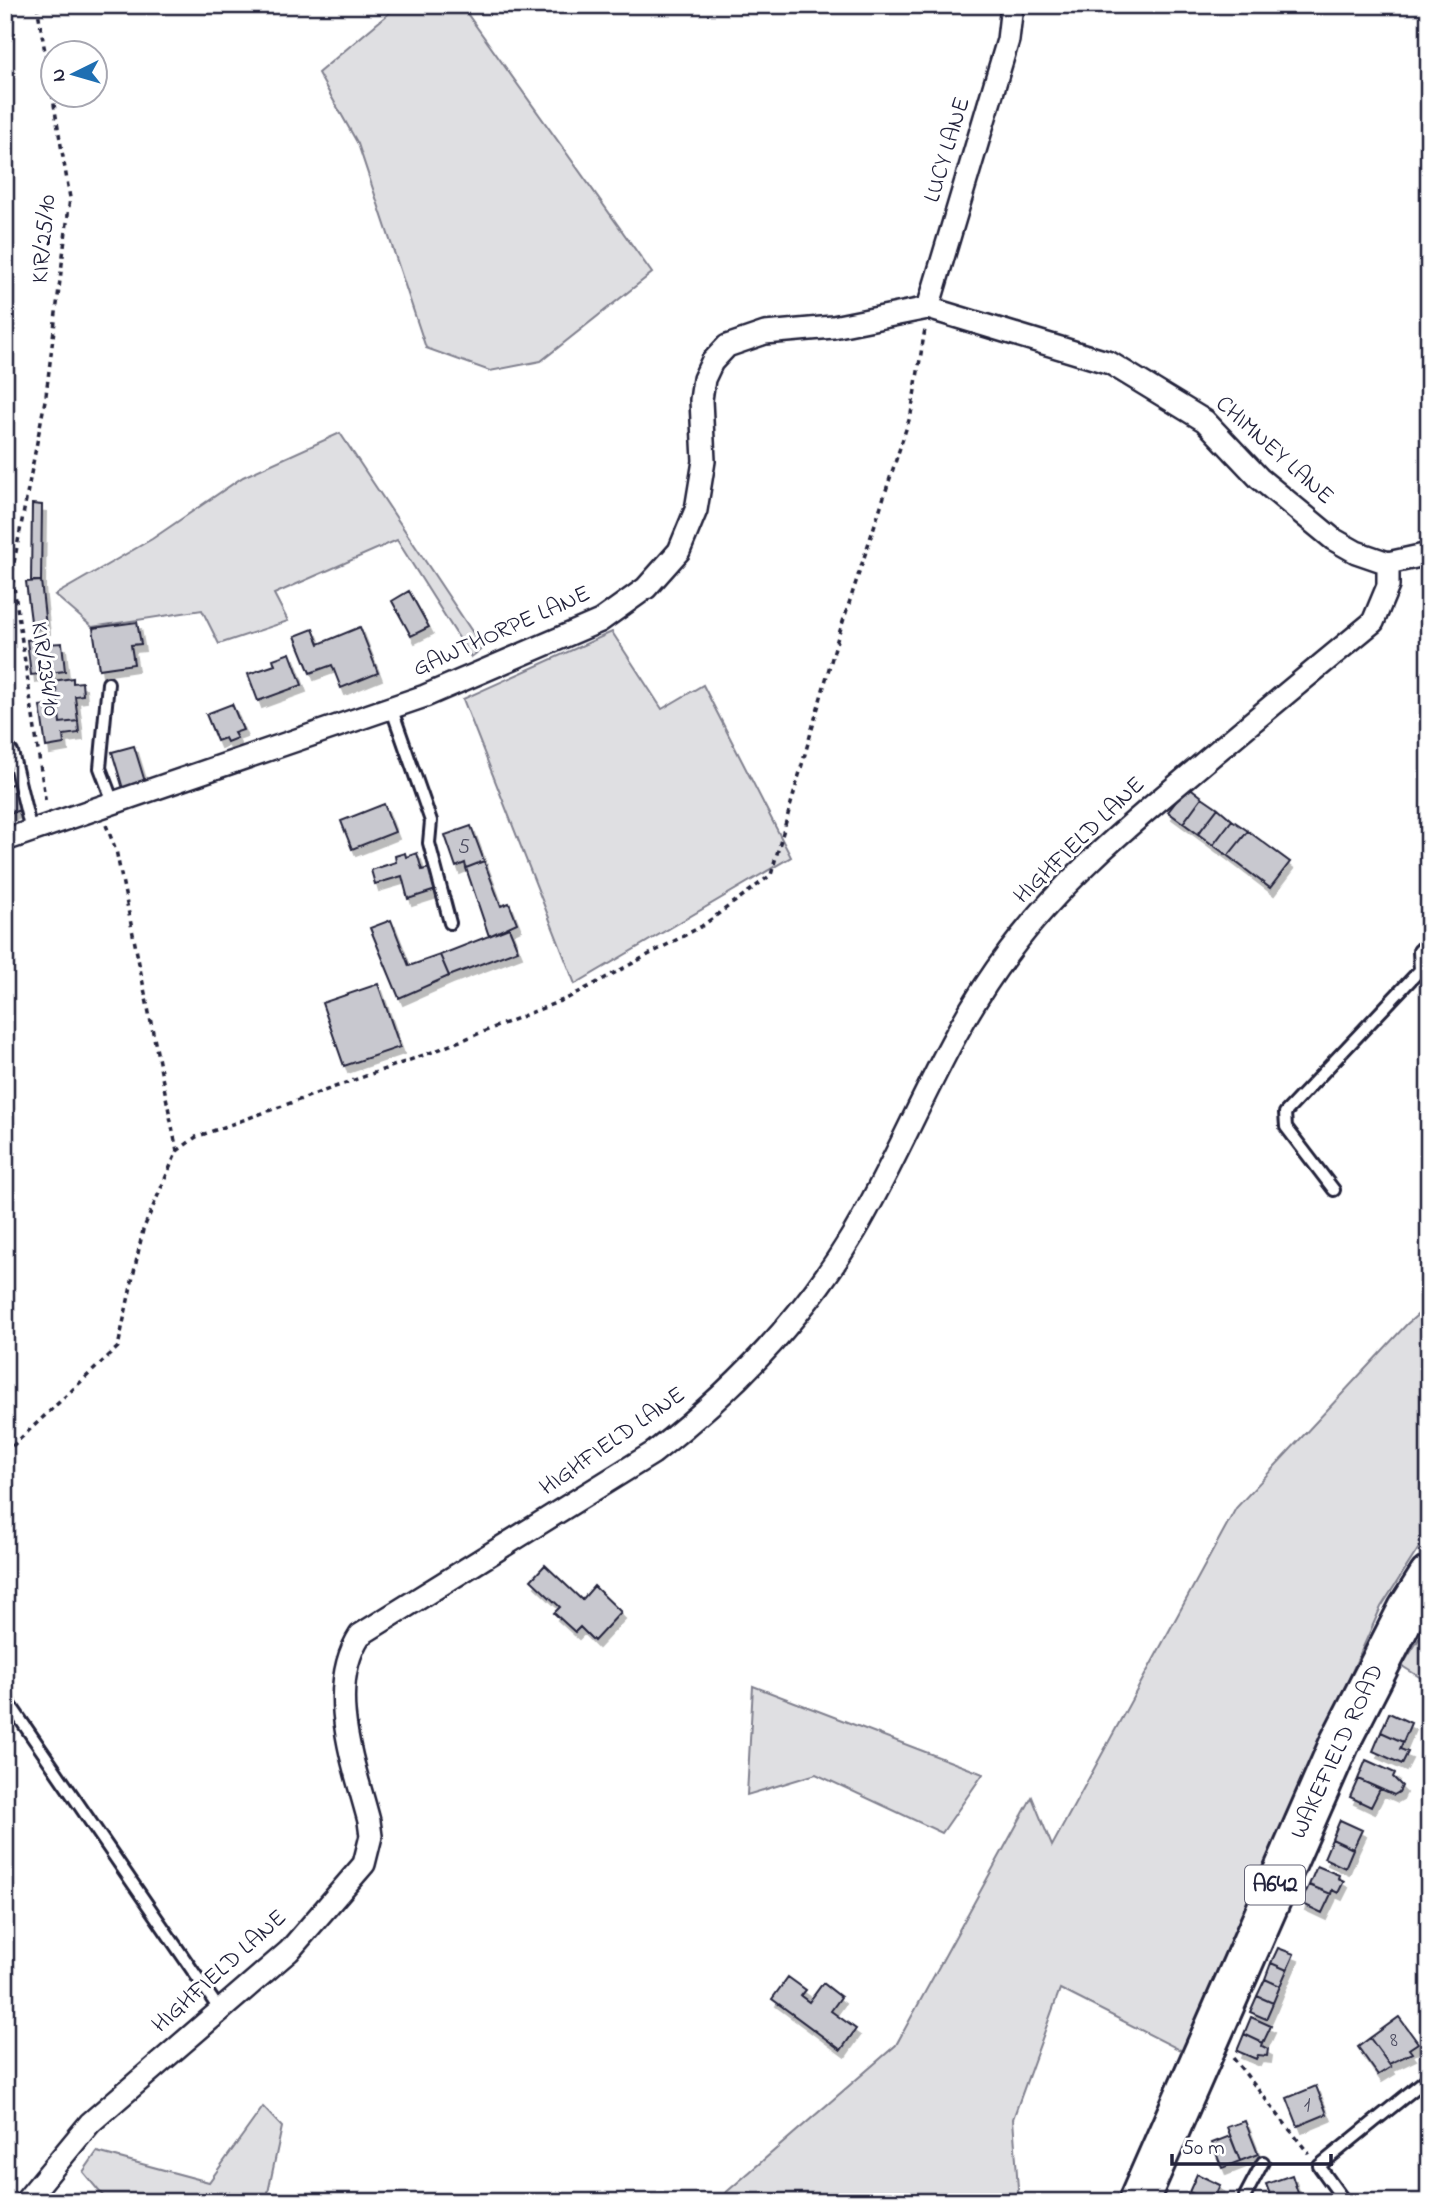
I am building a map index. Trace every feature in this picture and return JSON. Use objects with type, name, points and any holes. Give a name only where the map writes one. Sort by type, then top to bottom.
[{"type":"highway","name":"WAKEFIELD ROAD","points":[[1138,2202],[1340,1742],[1408,1609],[1429,1576]]},
{"type":"street","name":"LUCY LANE","points":[[928,308],[1008,40],[1012,5]]},
{"type":"street","name":"CHIMNEY LANE","points":[[928,308],[1110,363],[1205,421],[1259,478],[1334,539],[1356,552],[1388,563]]},
{"type":"street","name":"GAWTHORPE LANE","points":[[5,840],[391,707],[600,621],[646,588],[679,551],[696,510],[704,461],[701,400],[704,379],[712,362],[727,346],[765,333],[833,327],[928,308]]},
{"type":"street","points":[[1388,563],[1429,554]]},
{"type":"street","name":"HIGHFIELD LANE","points":[[25,2202],[90,2123],[289,1951],[364,1864],[369,1850],[370,1828],[342,1708],[352,1653],[360,1635],[653,1452],[694,1421],[762,1356],[812,1296],[843,1251],[963,1021],[1016,942],[1051,901],[1110,842],[1373,622],[1388,586],[1388,563]]},
{"type":"lane","points":[[106,805],[100,768],[108,683]]},
{"type":"lane","points":[[391,707],[431,821],[429,843],[450,923]]},
{"type":"lane","points":[[5,746],[12,752],[40,828]]},
{"type":"lane","points":[[1334,1190],[1286,1127],[1285,1113],[1420,970],[1419,951],[1429,941]]},
{"type":"lane","points":[[5,1697],[219,2009]]},
{"type":"lane","points":[[1345,2202],[1319,2166],[1429,2077]]},
{"type":"lane","points":[[1246,2202],[1245,2196],[1263,2162]]},
{"type":"path","name":"KIR/25/10","points":[[37,5],[70,198],[46,395]]},
{"type":"path","points":[[5,1453],[118,1347],[143,1230],[177,1151],[196,1137],[423,1055],[568,998],[702,926],[771,875],[836,640],[911,414],[928,308]]},
{"type":"path","name":"KIR/234/10","points":[[40,828],[12,573],[46,395]]},
{"type":"path","points":[[106,805],[177,1151]]},
{"type":"path","points":[[1212,2031],[1319,2166]]},
{"type":"shaded area","points":[[399,5],[461,5],[652,273],[541,361],[490,371],[426,348],[358,144],[318,73]]},
{"type":"shaded area","points":[[340,433],[483,648],[471,657],[397,540],[274,594],[288,621],[219,644],[202,610],[92,627],[55,595],[152,539],[243,477]]},
{"type":"shaded area","points":[[612,632],[662,709],[703,685],[791,857],[575,984],[463,699]]},
{"type":"shaded area","points":[[1429,1305],[1429,1532],[1381,1607],[1182,2051],[1060,1989],[1013,2119],[1019,2202],[715,2202],[896,2045],[1032,1797],[1052,1846],[1236,1508],[1407,1324]]},
{"type":"shaded area","points":[[1429,1623],[1429,1683],[1402,1666]]},
{"type":"shaded area","points":[[753,1686],[983,1774],[942,1833],[816,1774],[747,1795]]},
{"type":"shaded area","points":[[263,2107],[282,2127],[266,2202],[108,2202],[83,2172],[97,2152],[209,2182]]},
{"type":"building","points":[[32,504],[42,505],[41,581],[31,581]]},
{"type":"building","points":[[41,581],[46,627],[32,629],[26,582]]},
{"type":"building","points":[[409,591],[429,627],[411,636],[392,601]]},
{"type":"building","points":[[137,622],[141,644],[131,645],[134,664],[99,669],[93,628]]},
{"type":"building","points":[[360,627],[378,673],[341,688],[332,665],[310,673],[295,636],[313,629],[319,644]]},
{"type":"building","points":[[46,638],[46,644],[62,643],[65,671],[31,675],[27,640]]},
{"type":"building","points":[[290,653],[302,685],[258,701],[248,674],[275,665],[273,659]]},
{"type":"building","points":[[73,678],[73,683],[82,682],[83,695],[75,696],[78,721],[60,723],[56,688],[47,689],[46,682]]},
{"type":"building","points":[[58,704],[60,723],[78,721],[79,733],[63,735],[64,744],[46,747],[40,706]]},
{"type":"building","points":[[232,704],[243,730],[234,733],[237,738],[227,742],[225,738],[217,741],[206,714]]},
{"type":"building","points":[[134,746],[146,785],[124,792],[112,752]]},
{"type":"building","points":[[15,783],[23,809],[5,815],[5,786]]},
{"type":"building","points":[[1188,786],[1202,797],[1183,823],[1168,812]]},
{"type":"building","points":[[1202,797],[1218,808],[1198,834],[1183,823]]},
{"type":"building","points":[[384,804],[395,832],[352,849],[341,821]]},
{"type":"building","points":[[1218,808],[1232,820],[1213,845],[1198,834]]},
{"type":"building","points":[[1232,820],[1248,831],[1228,856],[1213,845]]},
{"type":"building","points":[[471,826],[484,861],[466,868],[465,863],[456,867],[445,835]]},
{"type":"building","points":[[1248,831],[1290,862],[1270,888],[1228,856]]},
{"type":"building","points":[[405,853],[406,857],[417,853],[422,870],[429,868],[436,890],[408,899],[402,876],[375,884],[371,870],[396,862],[395,856]]},
{"type":"building","points":[[484,861],[501,906],[509,903],[517,923],[489,936],[466,868]]},
{"type":"building","points":[[391,920],[409,966],[440,955],[449,976],[399,998],[370,928]]},
{"type":"building","points":[[509,928],[518,950],[449,976],[440,955]]},
{"type":"building","points":[[378,984],[400,1047],[344,1066],[322,1003]]},
{"type":"building","points":[[545,1565],[582,1600],[594,1586],[621,1612],[594,1641],[580,1627],[575,1632],[554,1613],[560,1607],[531,1580]]},
{"type":"building","points":[[1389,1713],[1411,1723],[1403,1742],[1381,1732]]},
{"type":"building","points":[[1381,1732],[1403,1742],[1400,1749],[1408,1752],[1402,1764],[1373,1751]]},
{"type":"building","points":[[1366,1760],[1395,1773],[1393,1777],[1402,1786],[1399,1792],[1394,1795],[1358,1779]]},
{"type":"building","points":[[1358,1779],[1380,1789],[1371,1807],[1350,1797]]},
{"type":"building","points":[[1340,1820],[1362,1830],[1353,1849],[1332,1839]]},
{"type":"building","points":[[1332,1839],[1353,1849],[1345,1868],[1324,1858]]},
{"type":"building","points":[[1317,1866],[1339,1875],[1338,1878],[1344,1881],[1338,1893],[1332,1890],[1331,1894],[1309,1885]]},
{"type":"building","points":[[1309,1885],[1331,1894],[1322,1913],[1301,1903]]},
{"type":"building","points":[[1278,1948],[1294,1954],[1287,1970],[1271,1963]]},
{"type":"building","points":[[1271,1963],[1287,1970],[1280,1986],[1265,1979]]},
{"type":"building","points":[[788,1977],[806,1990],[801,1996],[809,2002],[823,1983],[841,1997],[831,2011],[856,2029],[841,2050],[772,1999]]},
{"type":"building","points":[[1265,1979],[1280,1986],[1273,2003],[1257,1996]]},
{"type":"building","points":[[1257,1996],[1273,2003],[1266,2019],[1250,2012]]},
{"type":"building","points":[[1251,2017],[1271,2026],[1263,2043],[1244,2034]]},
{"type":"building","points":[[1399,2017],[1418,2043],[1409,2049],[1412,2053],[1389,2064],[1370,2038]]},
{"type":"building","points":[[1244,2034],[1263,2043],[1262,2046],[1268,2049],[1267,2056],[1258,2055],[1256,2059],[1237,2051]]},
{"type":"building","points":[[1370,2038],[1391,2067],[1378,2075],[1358,2047]]},
{"type":"building","points":[[1316,2086],[1327,2114],[1298,2126],[1287,2098]]},
{"type":"building","points":[[1245,2121],[1258,2154],[1240,2161],[1227,2127]]},
{"type":"building","points":[[1230,2136],[1240,2161],[1222,2168],[1212,2143]]},
{"type":"building","points":[[1197,2174],[1220,2185],[1212,2202],[1189,2192]]},
{"type":"building","points":[[1292,2175],[1298,2193],[1273,2202],[1266,2184]]},
{"type":"building","points":[[1298,2193],[1301,2202],[1273,2202]]}]
